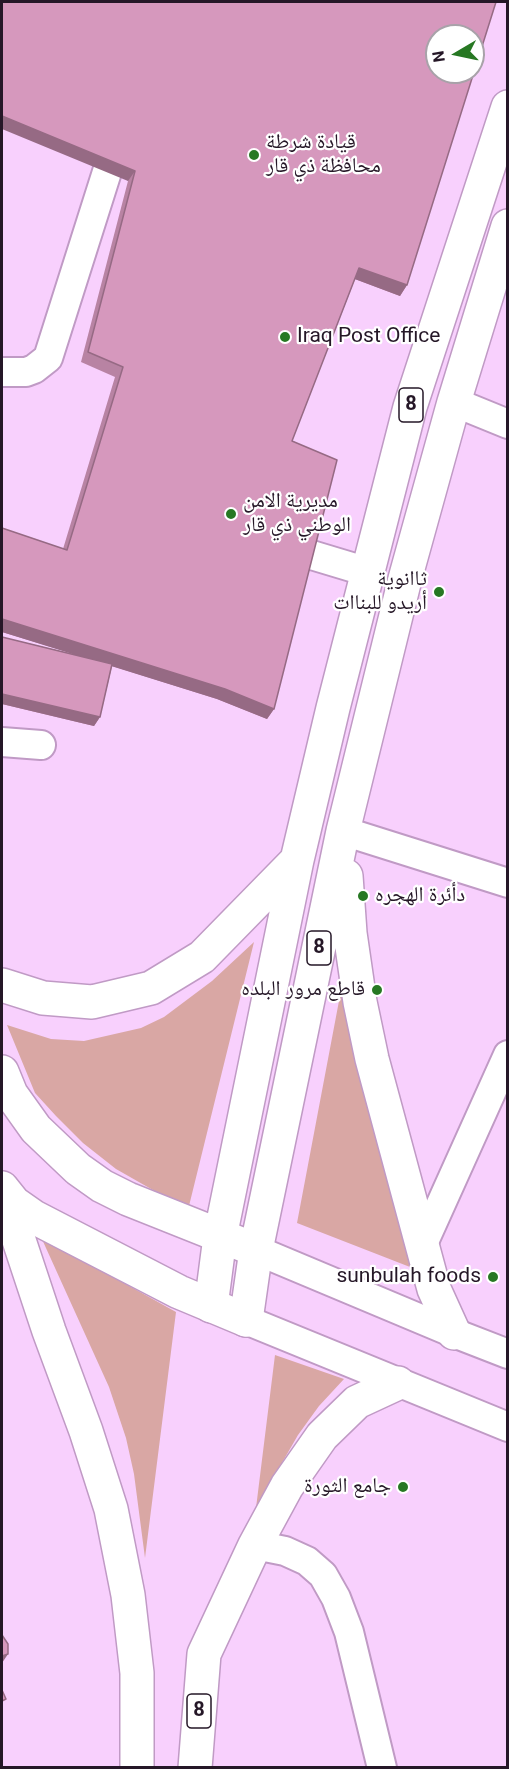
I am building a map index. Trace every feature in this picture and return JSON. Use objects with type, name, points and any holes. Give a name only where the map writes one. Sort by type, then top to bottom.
[{"type":"main road","name":"8","points":[[211,1306],[220,1237],[297,860],[368,572],[410,407],[507,107]]},
{"type":"main road","name":"8","points":[[246,1320],[256,1250],[344,831],[405,579],[454,402],[507,226]]},
{"type":"main road","points":[[344,831],[350,933],[360,1002],[372,1059],[434,1289],[453,1334]]},
{"type":"main road","points":[[2,985],[43,998],[92,1002],[151,988],[202,957],[297,860]]},
{"type":"main road","points":[[2,1072],[11,1094],[36,1129],[78,1169],[102,1186],[128,1199],[256,1250]]},
{"type":"main road","points":[[2,1188],[14,1203],[34,1217],[179,1292],[246,1320]]},
{"type":"main road","points":[[2,1188],[111,1509],[128,1595],[137,1673],[137,1767]]},
{"type":"main road","points":[[255,1545],[287,1486],[322,1436],[357,1402],[398,1383]]},
{"type":"main road","name":"8","points":[[195,1767],[204,1654],[255,1545]]},
{"type":"street","points":[[2,372],[26,372],[48,358],[112,156],[125,147],[101,112]]},
{"type":"street","points":[[454,402],[507,424]]},
{"type":"street","points":[[253,537],[368,572]]},
{"type":"street","points":[[2,742],[41,745]]},
{"type":"street","points":[[344,831],[507,883]]},
{"type":"street","points":[[422,1246],[507,1055]]},
{"type":"street","points":[[256,1250],[453,1334],[507,1353]]},
{"type":"street","points":[[246,1320],[507,1427]]},
{"type":"street","points":[[255,1545],[285,1551],[307,1561],[323,1575],[349,1632],[382,1767]]},
{"type":"shaded area","points":[[254,942],[188,1210],[116,1169],[83,1143],[56,1116],[35,1093],[7,1025],[51,1039],[84,1041],[141,1028],[164,1017],[212,981]]},
{"type":"shaded area","points":[[342,985],[410,1267],[297,1223]]},
{"type":"shaded area","points":[[41,1237],[176,1312],[145,1558],[134,1474],[126,1438],[109,1387]]},
{"type":"shaded area","points":[[275,1355],[344,1379],[319,1406],[298,1435],[256,1508]]},
{"type":"building","points":[[2,2],[496,2],[485,37],[485,24],[425,24],[425,84],[470,84],[407,285],[359,268],[292,441],[337,460],[274,709],[225,689],[2,619],[2,528],[67,550],[123,367],[88,352],[135,171],[2,116]]},
{"type":"building","points":[[2,637],[112,664],[100,717],[2,694]]},
{"type":"building","points":[[2,1635],[8,1644],[8,1654],[2,1656]]},
{"type":"place","name":"قيادة شرطة محافظة ذي قار","points":[[254,155]]},
{"type":"place","name":"Iraq Post Office","points":[[285,337]]},
{"type":"place","name":"مديرية الامن الوطني ذي قار","points":[[231,514]]},
{"type":"place","name":"ثاانوية أريدو للبناات","points":[[439,592]]},
{"type":"place","name":"دأئرة الهجره","points":[[363,896]]},
{"type":"place","name":"قاطع مرور البلده","points":[[377,990]]},
{"type":"place","name":"sunbulah foods","points":[[493,1277]]},
{"type":"place","name":"جامع الثورة","points":[[403,1487]]}]
